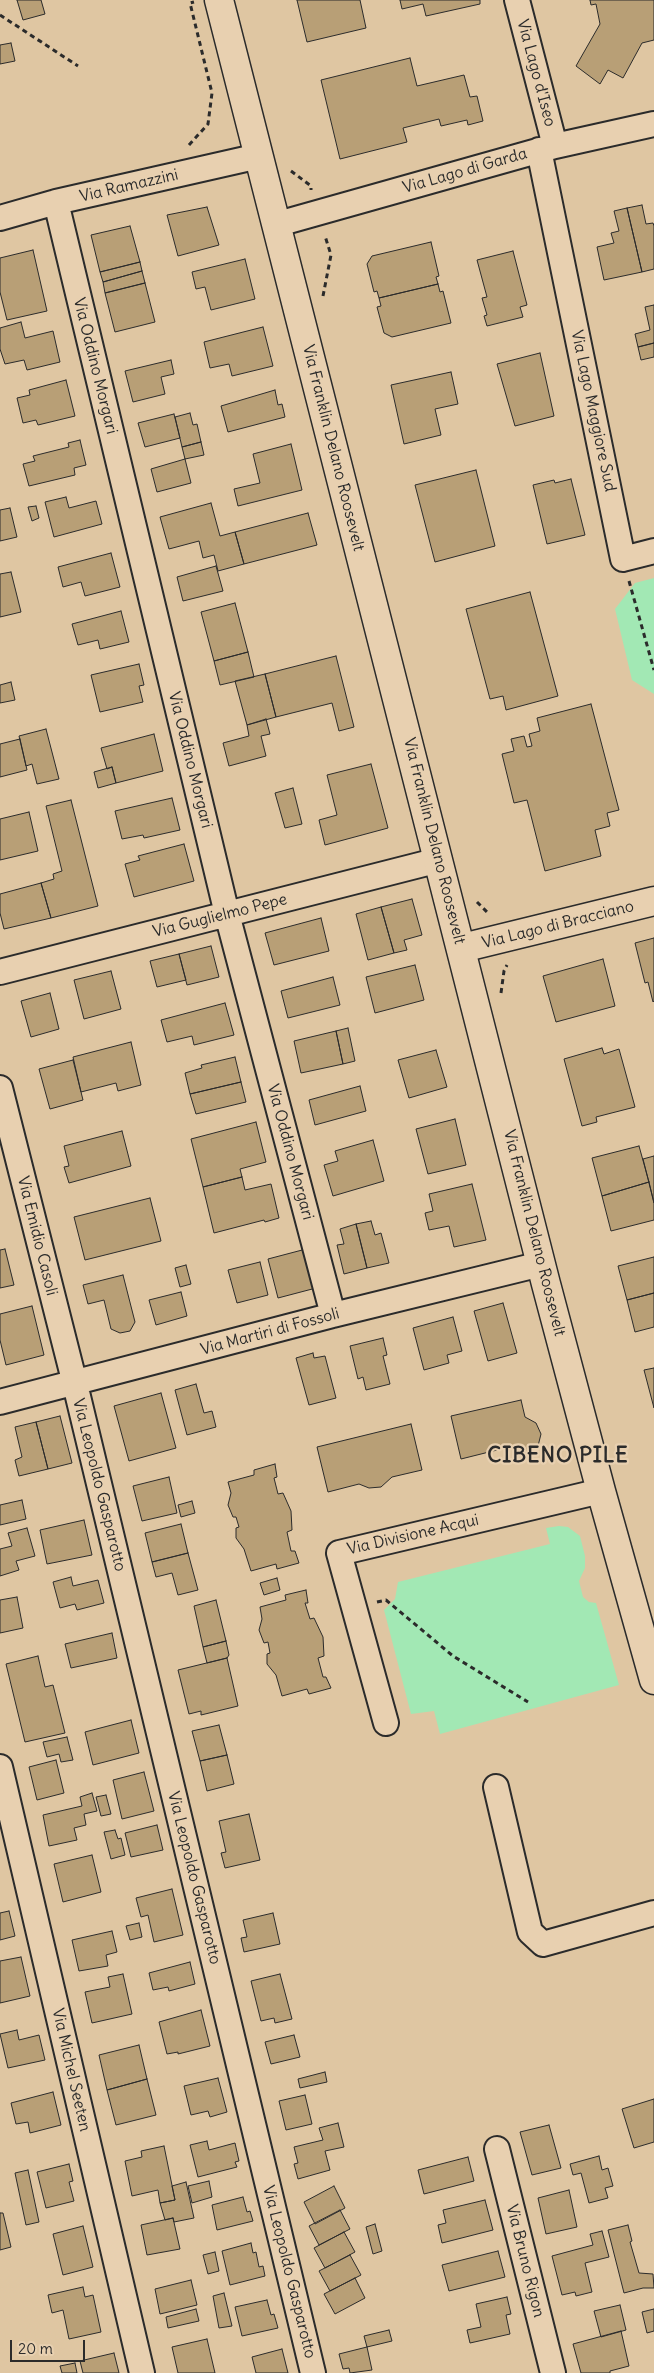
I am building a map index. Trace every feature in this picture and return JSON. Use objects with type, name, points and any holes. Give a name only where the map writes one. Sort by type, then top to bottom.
[{"type":"main road","name":"Via Franklin Delano Roosevelt","points":[[208,1],[259,156],[278,224],[344,496],[462,948],[541,1264],[601,1491],[654,1680]]},
{"type":"main road","name":"Via Lago di Bracciano","points":[[462,948],[654,901]]},
{"type":"street","name":"Via Lago d'Iseo","points":[[517,0],[547,148]]},
{"type":"street","name":"Via Lago di Garda","points":[[278,224],[547,148],[654,124]]},
{"type":"street","name":"Via Lago Maggiore Sud","points":[[547,148],[623,559]]},
{"type":"street","name":"Via Ramazzini","points":[[0,218],[56,202],[259,156]]},
{"type":"street","name":"Via Oddino Morgari","points":[[56,202],[227,914],[333,1315]]},
{"type":"street","points":[[623,559],[654,551]]},
{"type":"street","name":"Via Guglielmo Pepe","points":[[0,972],[439,860]]},
{"type":"street","name":"Via Emidio Casoli","points":[[0,1088],[75,1384]]},
{"type":"street","name":"Via Martiri di Fossoli","points":[[0,1402],[75,1384],[333,1315],[541,1264]]},
{"type":"street","name":"Via Leopoldo Gasparotto","points":[[75,1384],[313,2373]]},
{"type":"street","name":"Via Divisione Acqui","points":[[386,1723],[339,1553],[601,1491]]},
{"type":"street","name":"Via Michel Seeten","points":[[0,1767],[142,2373]]},
{"type":"street","points":[[496,1787],[530,1932],[543,1944],[654,1913]]},
{"type":"street","name":"Via Bruno Rigon","points":[[497,2149],[553,2373]]},
{"type":"path","points":[[184,148],[191,144],[208,124],[212,93],[190,3],[208,1]]},
{"type":"path","points":[[0,15],[78,66]]},
{"type":"path","points":[[623,559],[654,670]]},
{"type":"path","points":[[354,1609],[386,1600],[454,1656],[528,1702]]},
{"type":"green space","points":[[654,578],[654,694],[632,680],[615,609],[635,583]]},
{"type":"green space","points":[[568,1527],[580,1536],[585,1556],[585,1568],[579,1581],[583,1597],[589,1602],[596,1603],[619,1685],[440,1734],[434,1711],[411,1714],[384,1610],[395,1599],[398,1582],[550,1544],[546,1528]]},
{"type":"building","points":[[17,0],[41,0],[45,14],[23,20]]},
{"type":"building","points":[[297,0],[360,0],[366,28],[307,42]]},
{"type":"building","points":[[400,0],[480,0],[480,4],[426,16],[423,4],[402,9]]},
{"type":"building","points":[[590,0],[654,0],[654,40],[642,43],[623,78],[608,70],[600,84],[576,66],[600,24],[596,4],[591,5]]},
{"type":"building","points":[[11,43],[15,61],[0,64],[0,45]]},
{"type":"building","points":[[410,58],[417,86],[464,75],[470,97],[477,96],[483,121],[468,125],[467,120],[441,126],[439,119],[403,128],[407,142],[340,159],[321,80]]},
{"type":"building","points":[[642,205],[646,224],[653,223],[654,226],[654,269],[642,272],[627,208]]},
{"type":"building","points":[[207,207],[219,245],[178,256],[167,215]]},
{"type":"building","points":[[627,208],[642,272],[604,280],[597,247],[614,243],[611,233],[619,231],[614,211]]},
{"type":"building","points":[[130,226],[140,262],[100,272],[91,235]]},
{"type":"building","points":[[431,242],[439,276],[436,277],[438,284],[379,298],[377,291],[374,292],[367,264],[372,256]]},
{"type":"building","points":[[33,250],[47,311],[7,320],[0,292],[0,258]]},
{"type":"building","points":[[513,251],[527,305],[520,307],[523,317],[487,326],[484,316],[487,315],[482,298],[487,297],[477,260]]},
{"type":"building","points":[[245,259],[255,299],[211,310],[205,287],[196,289],[192,272]]},
{"type":"building","points":[[140,262],[142,271],[103,282],[100,272]]},
{"type":"building","points":[[142,271],[145,283],[105,293],[103,282]]},
{"type":"building","points":[[145,283],[155,322],[115,332],[105,293]]},
{"type":"building","points":[[438,284],[440,292],[443,291],[451,323],[392,337],[384,333],[377,307],[381,306],[379,298]]},
{"type":"building","points":[[654,305],[654,343],[638,347],[635,334],[650,330],[645,307]]},
{"type":"building","points":[[21,322],[25,338],[53,331],[60,362],[27,370],[24,360],[5,364],[0,349],[0,328]]},
{"type":"building","points":[[263,327],[273,366],[232,376],[229,364],[210,368],[204,342]]},
{"type":"building","points":[[654,343],[654,357],[641,360],[638,347]]},
{"type":"building","points":[[540,353],[554,416],[515,426],[497,364]]},
{"type":"building","points":[[171,360],[174,374],[161,377],[165,394],[133,402],[125,371]]},
{"type":"building","points":[[451,372],[458,404],[435,409],[441,435],[404,444],[391,385]]},
{"type":"building","points":[[66,380],[75,416],[38,425],[36,420],[23,423],[17,398],[30,395],[29,390]]},
{"type":"building","points":[[275,390],[278,405],[282,404],[285,417],[228,432],[221,406]]},
{"type":"building","points":[[190,413],[193,425],[197,424],[201,442],[182,447],[175,417]]},
{"type":"building","points":[[174,414],[180,438],[145,447],[138,423]]},
{"type":"building","points":[[80,440],[86,465],[74,468],[75,475],[29,486],[23,464],[35,461],[33,456],[69,447],[68,443]]},
{"type":"building","points":[[201,442],[204,455],[185,459],[182,447]]},
{"type":"building","points":[[291,444],[302,490],[238,506],[234,489],[260,483],[253,454]]},
{"type":"building","points":[[185,459],[191,483],[157,492],[151,469]]},
{"type":"building","points":[[476,470],[495,546],[435,562],[415,485]]},
{"type":"building","points":[[571,479],[585,535],[547,544],[533,485],[554,480],[555,483]]},
{"type":"building","points":[[66,497],[69,508],[96,501],[102,524],[54,537],[45,502]]},
{"type":"building","points":[[211,503],[220,536],[235,532],[244,564],[218,571],[214,555],[203,558],[199,541],[169,549],[160,517]]},
{"type":"building","points":[[36,506],[39,518],[32,521],[28,507]]},
{"type":"building","points":[[10,508],[17,537],[0,541],[0,510]]},
{"type":"building","points":[[308,513],[317,545],[244,564],[235,532]]},
{"type":"building","points":[[111,553],[120,587],[85,596],[81,582],[63,587],[58,567]]},
{"type":"building","points":[[216,566],[223,591],[183,601],[177,577]]},
{"type":"building","points":[[11,572],[21,612],[0,617],[0,574]]},
{"type":"building","points":[[530,592],[558,696],[506,710],[503,696],[490,699],[466,609]]},
{"type":"building","points":[[235,603],[248,652],[214,661],[201,612]]},
{"type":"building","points":[[121,611],[129,642],[100,649],[98,640],[78,645],[72,624]]},
{"type":"building","points":[[248,652],[254,677],[220,685],[214,661]]},
{"type":"building","points":[[336,656],[354,727],[339,731],[332,703],[276,717],[265,674]]},
{"type":"building","points":[[139,664],[144,685],[139,686],[143,702],[100,712],[91,675]]},
{"type":"building","points":[[265,674],[276,717],[247,725],[235,681]]},
{"type":"building","points":[[11,682],[15,700],[0,703],[0,685]]},
{"type":"building","points":[[591,704],[619,810],[607,813],[610,826],[595,830],[601,856],[545,871],[527,800],[514,803],[502,754],[514,751],[511,739],[524,736],[527,747],[532,746],[529,734],[540,731],[537,718]]},
{"type":"building","points":[[266,719],[270,734],[261,736],[266,756],[229,766],[223,743],[249,736],[247,725]]},
{"type":"building","points":[[46,729],[59,779],[37,784],[32,764],[26,766],[19,736]]},
{"type":"building","points":[[154,734],[163,771],[116,783],[112,767],[107,769],[101,748]]},
{"type":"building","points":[[20,739],[27,770],[0,777],[0,744]]},
{"type":"building","points":[[371,764],[388,828],[325,845],[319,820],[337,815],[327,775]]},
{"type":"building","points":[[112,767],[116,783],[98,788],[94,772]]},
{"type":"building","points":[[293,788],[302,824],[285,828],[275,793]]},
{"type":"building","points":[[172,798],[180,830],[144,838],[143,835],[122,839],[115,811]]},
{"type":"building","points":[[71,800],[98,906],[51,918],[41,883],[54,879],[53,874],[62,871],[46,806]]},
{"type":"building","points":[[29,812],[38,851],[0,860],[0,819]]},
{"type":"building","points":[[184,844],[194,881],[134,897],[125,864],[140,860],[138,856]]},
{"type":"building","points":[[41,883],[51,918],[4,929],[0,913],[0,894]]},
{"type":"building","points":[[412,899],[422,935],[404,940],[407,950],[394,953],[381,907]]},
{"type":"building","points":[[381,907],[394,953],[368,960],[356,914]]},
{"type":"building","points":[[321,918],[329,951],[274,965],[265,933]]},
{"type":"building","points":[[654,938],[653,1002],[648,982],[645,983],[635,943]]},
{"type":"building","points":[[211,946],[219,977],[187,985],[179,954]]},
{"type":"building","points":[[179,954],[186,980],[157,987],[150,961]]},
{"type":"building","points":[[603,959],[615,1006],[556,1022],[543,976]]},
{"type":"building","points":[[415,965],[424,1000],[375,1013],[366,977]]},
{"type":"building","points":[[111,971],[121,1009],[84,1019],[74,980]]},
{"type":"building","points":[[333,977],[340,1005],[288,1018],[281,991]]},
{"type":"building","points":[[50,993],[59,1029],[31,1037],[21,1001]]},
{"type":"building","points":[[225,1003],[234,1035],[194,1045],[192,1036],[167,1042],[161,1020]]},
{"type":"building","points":[[348,1028],[355,1061],[343,1064],[336,1031]]},
{"type":"building","points":[[336,1031],[343,1064],[301,1073],[294,1041]]},
{"type":"building","points":[[131,1042],[141,1085],[118,1091],[116,1083],[81,1092],[73,1057]]},
{"type":"building","points":[[602,1048],[604,1054],[619,1049],[635,1107],[596,1117],[597,1122],[582,1126],[564,1059]]},
{"type":"building","points":[[436,1050],[447,1087],[409,1098],[398,1060]]},
{"type":"building","points":[[235,1057],[241,1082],[190,1094],[185,1073],[202,1068],[201,1065]]},
{"type":"building","points":[[73,1060],[83,1100],[50,1109],[39,1069]]},
{"type":"building","points":[[241,1082],[246,1102],[196,1114],[190,1094]]},
{"type":"building","points":[[360,1086],[366,1111],[315,1125],[309,1100]]},
{"type":"building","points":[[455,1119],[466,1165],[428,1174],[416,1129]]},
{"type":"building","points":[[256,1122],[266,1162],[240,1169],[242,1177],[203,1187],[191,1139]]},
{"type":"building","points":[[122,1131],[131,1166],[69,1183],[64,1167],[69,1166],[64,1146]]},
{"type":"building","points":[[373,1140],[384,1181],[333,1196],[324,1165],[338,1161],[335,1151]]},
{"type":"building","points":[[639,1146],[649,1182],[602,1196],[592,1158]]},
{"type":"building","points":[[654,1156],[654,1203],[643,1159]]},
{"type":"building","points":[[242,1177],[245,1190],[271,1184],[279,1218],[214,1233],[203,1187]]},
{"type":"building","points":[[649,1182],[654,1203],[654,1220],[611,1231],[602,1196]]},
{"type":"building","points":[[472,1184],[486,1240],[454,1247],[449,1226],[429,1230],[425,1213],[433,1211],[429,1194]]},
{"type":"building","points":[[150,1198],[161,1241],[85,1260],[74,1217]]},
{"type":"building","points":[[371,1221],[375,1235],[381,1233],[389,1263],[367,1268],[356,1224]]},
{"type":"building","points":[[356,1224],[367,1268],[344,1274],[337,1245],[344,1244],[340,1229]]},
{"type":"building","points":[[5,1249],[14,1285],[0,1288],[0,1250]]},
{"type":"building","points":[[306,1249],[316,1288],[278,1298],[268,1259]]},
{"type":"building","points":[[654,1257],[654,1293],[627,1300],[618,1266]]},
{"type":"building","points":[[260,1262],[268,1295],[237,1303],[228,1270]]},
{"type":"building","points":[[186,1265],[191,1284],[180,1287],[175,1268]]},
{"type":"building","points":[[123,1275],[135,1322],[130,1331],[120,1333],[111,1329],[104,1300],[88,1304],[83,1285]]},
{"type":"building","points":[[181,1292],[187,1316],[156,1325],[149,1300]]},
{"type":"building","points":[[654,1293],[654,1327],[635,1332],[627,1300]]},
{"type":"building","points":[[503,1303],[517,1353],[488,1361],[474,1311]]},
{"type":"building","points":[[32,1306],[44,1355],[6,1365],[0,1340],[0,1314]]},
{"type":"building","points":[[453,1317],[462,1351],[447,1355],[449,1363],[424,1370],[413,1328]]},
{"type":"building","points":[[383,1338],[387,1355],[383,1356],[390,1384],[366,1390],[363,1377],[358,1379],[350,1346]]},
{"type":"building","points":[[313,1353],[314,1358],[325,1356],[336,1398],[309,1405],[296,1358]]},
{"type":"building","points":[[654,1368],[654,1408],[644,1370]]},
{"type":"building","points":[[196,1384],[204,1413],[212,1411],[216,1427],[187,1435],[175,1390]]},
{"type":"building","points":[[161,1393],[176,1448],[129,1461],[114,1406]]},
{"type":"building","points":[[521,1400],[525,1417],[536,1423],[541,1434],[538,1446],[522,1454],[509,1447],[461,1459],[451,1416]]},
{"type":"building","points":[[60,1416],[72,1463],[48,1469],[36,1422]]},
{"type":"building","points":[[36,1422],[48,1469],[19,1476],[15,1460],[22,1457],[15,1427]]},
{"type":"building","points":[[411,1424],[422,1470],[392,1477],[381,1487],[369,1488],[359,1484],[328,1492],[317,1447]]},
{"type":"building","points":[[275,1464],[277,1477],[274,1478],[278,1494],[283,1493],[291,1511],[292,1530],[287,1532],[291,1551],[295,1551],[299,1563],[277,1569],[276,1564],[251,1571],[244,1549],[236,1538],[236,1528],[239,1527],[236,1517],[233,1517],[228,1505],[231,1493],[228,1482],[254,1475],[254,1470]]},
{"type":"building","points":[[169,1477],[177,1513],[142,1521],[133,1486]]},
{"type":"building","points":[[22,1500],[26,1519],[0,1525],[0,1505]]},
{"type":"building","points":[[192,1501],[195,1513],[181,1517],[178,1505]]},
{"type":"building","points":[[84,1520],[92,1555],[47,1564],[40,1530]]},
{"type":"building","points":[[181,1524],[188,1553],[152,1562],[145,1533]]},
{"type":"building","points":[[27,1528],[35,1556],[16,1561],[19,1570],[0,1576],[0,1549],[12,1546],[8,1533]]},
{"type":"building","points":[[188,1553],[198,1590],[178,1595],[172,1573],[156,1577],[152,1562]]},
{"type":"building","points":[[71,1577],[73,1586],[98,1580],[104,1603],[77,1610],[75,1604],[60,1608],[53,1582]]},
{"type":"building","points":[[277,1578],[280,1590],[264,1595],[260,1583]]},
{"type":"building","points":[[306,1590],[308,1603],[305,1603],[310,1619],[314,1618],[323,1637],[324,1656],[318,1658],[323,1677],[326,1677],[331,1688],[309,1694],[307,1689],[282,1696],[276,1675],[267,1664],[267,1654],[270,1653],[268,1642],[264,1643],[259,1630],[262,1619],[260,1607],[286,1600],[285,1595]]},
{"type":"building","points":[[17,1597],[23,1628],[0,1633],[0,1600]]},
{"type":"building","points":[[216,1600],[226,1641],[203,1647],[194,1606]]},
{"type":"building","points":[[112,1633],[117,1658],[71,1668],[65,1644]]},
{"type":"building","points":[[226,1641],[229,1655],[227,1658],[207,1663],[203,1647]]},
{"type":"building","points":[[38,1656],[45,1687],[53,1685],[65,1733],[25,1742],[6,1664]]},
{"type":"building","points":[[227,1658],[238,1706],[201,1715],[201,1711],[189,1714],[178,1670]]},
{"type":"building","points":[[131,1720],[139,1753],[93,1765],[85,1732]]},
{"type":"building","points":[[219,1725],[227,1755],[200,1761],[192,1731]]},
{"type":"building","points":[[67,1737],[73,1760],[61,1762],[59,1754],[47,1757],[43,1742]]},
{"type":"building","points":[[227,1755],[234,1784],[207,1791],[200,1761]]},
{"type":"building","points":[[56,1760],[64,1793],[37,1800],[29,1767]]},
{"type":"building","points":[[144,1772],[154,1811],[122,1819],[113,1780]]},
{"type":"building","points":[[92,1793],[97,1811],[84,1814],[86,1825],[74,1828],[77,1840],[49,1846],[43,1815],[82,1806],[80,1797]]},
{"type":"building","points":[[106,1795],[111,1814],[101,1816],[96,1797]]},
{"type":"building","points":[[249,1814],[260,1860],[225,1868],[221,1853],[226,1852],[219,1821]]},
{"type":"building","points":[[157,1825],[163,1850],[131,1857],[125,1833]]},
{"type":"building","points":[[115,1830],[118,1839],[121,1838],[125,1855],[111,1859],[104,1832]]},
{"type":"building","points":[[92,1855],[101,1892],[63,1902],[54,1864]]},
{"type":"building","points":[[172,1889],[183,1935],[154,1942],[148,1915],[141,1917],[136,1898]]},
{"type":"building","points":[[9,1911],[15,1936],[0,1940],[0,1913]]},
{"type":"building","points":[[273,1913],[280,1944],[244,1952],[241,1938],[247,1937],[243,1920]]},
{"type":"building","points":[[139,1923],[142,1937],[130,1940],[126,1926]]},
{"type":"building","points":[[112,1931],[117,1952],[106,1955],[108,1966],[79,1971],[72,1940]]},
{"type":"building","points":[[21,1957],[30,1996],[0,2003],[0,1961]]},
{"type":"building","points":[[190,1962],[195,1984],[169,1991],[168,1987],[153,1990],[149,1973]]},
{"type":"building","points":[[123,1974],[132,2014],[92,2023],[85,1992],[110,1987],[108,1977]]},
{"type":"building","points":[[280,1974],[292,2019],[275,2023],[274,2018],[261,2021],[251,1981]]},
{"type":"building","points":[[201,2010],[210,2046],[178,2054],[178,2052],[167,2054],[159,2022]]},
{"type":"building","points":[[17,2030],[19,2040],[39,2035],[45,2060],[8,2068],[0,2034]]},
{"type":"building","points":[[294,2035],[300,2057],[271,2064],[265,2042]]},
{"type":"building","points":[[139,2045],[147,2079],[107,2090],[99,2055]]},
{"type":"building","points":[[325,2072],[327,2082],[300,2088],[298,2079]]},
{"type":"building","points":[[218,2078],[227,2112],[210,2117],[208,2111],[191,2115],[184,2086]]},
{"type":"building","points":[[147,2079],[156,2115],[116,2125],[107,2090]]},
{"type":"building","points":[[53,2092],[61,2125],[30,2133],[28,2122],[16,2124],[11,2103]]},
{"type":"building","points":[[305,2095],[312,2124],[286,2130],[279,2101]]},
{"type":"building","points":[[654,2099],[654,2142],[634,2148],[622,2109]]},
{"type":"building","points":[[338,2123],[344,2147],[325,2151],[330,2170],[298,2179],[294,2164],[298,2163],[294,2147],[323,2140],[319,2128]]},
{"type":"building","points":[[549,2125],[561,2168],[532,2175],[520,2132]]},
{"type":"building","points":[[207,2141],[209,2150],[235,2143],[239,2161],[235,2162],[237,2167],[198,2177],[190,2145]]},
{"type":"building","points":[[164,2146],[175,2200],[160,2203],[158,2190],[132,2196],[125,2161],[142,2157],[141,2151]]},
{"type":"building","points":[[599,2156],[602,2170],[608,2168],[613,2186],[605,2188],[608,2198],[589,2203],[581,2173],[573,2175],[570,2164]]},
{"type":"building","points":[[468,2157],[474,2181],[424,2194],[418,2170]]},
{"type":"building","points":[[69,2164],[73,2181],[69,2182],[74,2201],[46,2208],[37,2172]]},
{"type":"building","points":[[28,2170],[39,2222],[26,2225],[15,2173]]},
{"type":"building","points":[[209,2181],[212,2197],[192,2203],[188,2186]]},
{"type":"building","points":[[186,2182],[194,2218],[174,2222],[173,2218],[165,2220],[160,2203],[175,2200],[172,2186]]},
{"type":"building","points":[[334,2186],[345,2208],[315,2224],[304,2202]]},
{"type":"building","points":[[569,2190],[577,2227],[546,2234],[538,2198]]},
{"type":"building","points":[[243,2197],[247,2212],[250,2211],[253,2221],[217,2230],[212,2205]]},
{"type":"building","points":[[485,2200],[493,2230],[442,2243],[438,2225],[446,2223],[443,2210]]},
{"type":"building","points":[[340,2210],[350,2229],[319,2245],[309,2226]]},
{"type":"building","points":[[0,2213],[3,2213],[11,2247],[0,2250]]},
{"type":"building","points":[[173,2218],[180,2249],[147,2255],[141,2225]]},
{"type":"building","points":[[375,2224],[382,2251],[373,2254],[366,2227]]},
{"type":"building","points":[[628,2225],[632,2241],[630,2242],[639,2273],[653,2274],[654,2288],[643,2288],[624,2293],[608,2230]]},
{"type":"building","points":[[83,2226],[93,2267],[63,2275],[53,2234]]},
{"type":"building","points":[[602,2231],[609,2257],[585,2263],[592,2292],[576,2296],[575,2292],[562,2295],[552,2256],[593,2245],[590,2234]]},
{"type":"building","points":[[344,2232],[355,2252],[325,2268],[314,2248]]},
{"type":"building","points":[[251,2243],[253,2253],[256,2252],[259,2267],[263,2266],[265,2276],[230,2285],[222,2251]]},
{"type":"building","points":[[498,2251],[505,2277],[449,2291],[442,2265]]},
{"type":"building","points":[[215,2252],[219,2271],[208,2274],[203,2255]]},
{"type":"building","points":[[350,2255],[361,2275],[330,2291],[319,2271]]},
{"type":"building","points":[[355,2278],[365,2298],[335,2314],[324,2294]]},
{"type":"building","points":[[191,2280],[197,2305],[160,2314],[155,2289]]},
{"type":"building","points":[[83,2287],[85,2297],[93,2295],[101,2332],[69,2339],[63,2310],[52,2313],[48,2295]]},
{"type":"building","points":[[224,2293],[232,2326],[219,2328],[213,2296]]},
{"type":"building","points":[[507,2297],[511,2314],[506,2315],[510,2334],[470,2343],[467,2330],[481,2327],[476,2304]]},
{"type":"building","points":[[267,2300],[271,2315],[274,2314],[278,2328],[242,2336],[235,2307]]},
{"type":"building","points":[[620,2305],[626,2330],[601,2337],[594,2311]]},
{"type":"building","points":[[196,2309],[199,2321],[168,2328],[166,2317]]},
{"type":"building","points":[[654,2309],[654,2331],[647,2333],[642,2312]]},
{"type":"building","points":[[389,2330],[392,2341],[367,2347],[364,2336]]},
{"type":"building","points":[[621,2331],[629,2366],[610,2371],[610,2373],[581,2373],[573,2344]]},
{"type":"building","points":[[207,2339],[215,2373],[178,2373],[172,2347]]},
{"type":"building","points":[[367,2347],[372,2370],[350,2373],[349,2368],[343,2369],[339,2354]]},
{"type":"building","points":[[282,2349],[288,2373],[256,2373],[252,2357]]},
{"type":"building","points":[[114,2353],[119,2373],[83,2373],[80,2361]]},
{"type":"building","points":[[75,2363],[77,2373],[62,2373],[60,2366]]},
{"type":"district","name":"CIBENO PILE","points":[[558,1456]]}]
